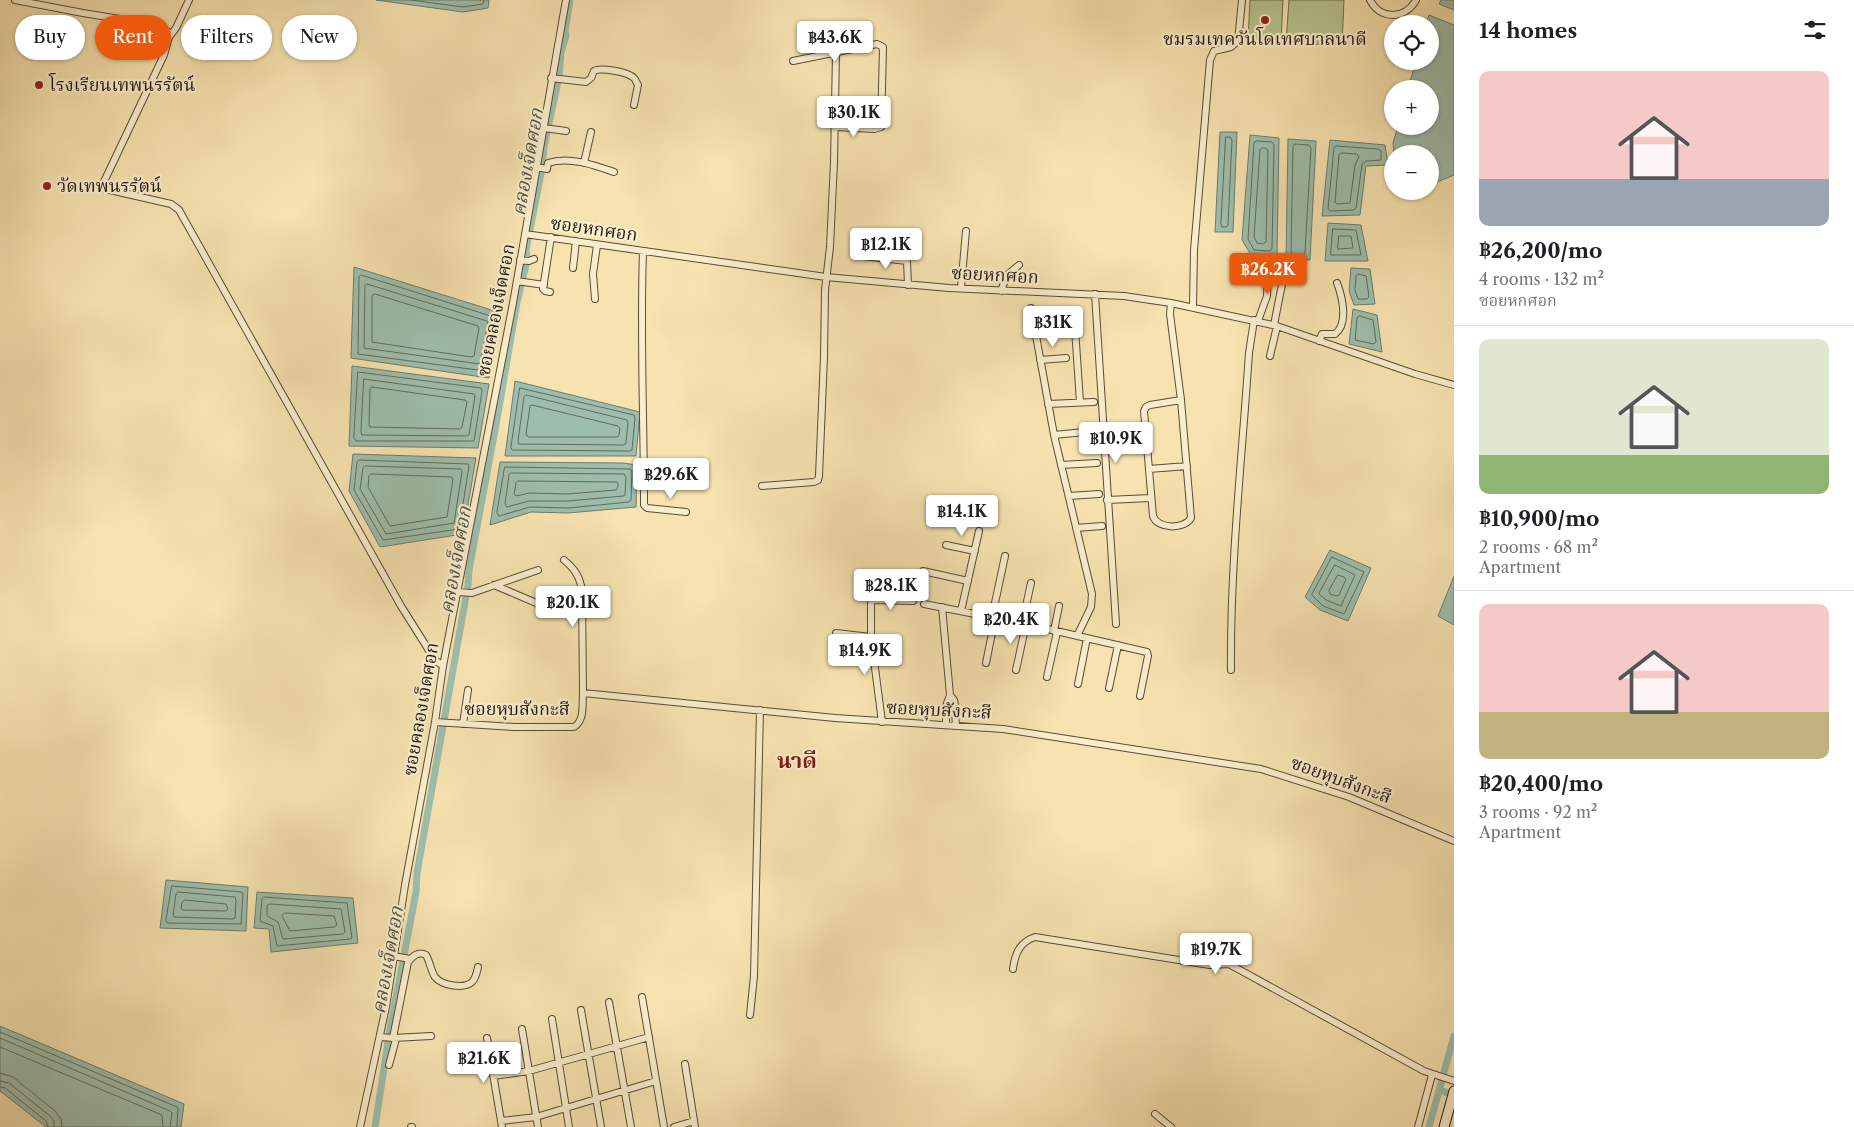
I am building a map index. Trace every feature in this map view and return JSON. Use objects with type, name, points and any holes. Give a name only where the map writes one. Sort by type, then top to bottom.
[{"type":"street","points":[[15,0],[95,16]]},
{"type":"street","points":[[171,34],[189,0]]},
{"type":"street","name":"ซอยคลองเจ็ดศอก","points":[[360,1127],[389,1038],[394,956],[441,722],[443,666],[462,593],[521,281],[527,260],[525,234],[540,168],[544,128],[566,0]]},
{"type":"street","points":[[1193,307],[1194,250],[1210,60],[1214,51],[1231,47],[1238,41],[1242,0]]},
{"type":"street","points":[[1370,0],[1380,12],[1394,15],[1407,11],[1416,0]]},
{"type":"street","points":[[793,61],[877,44],[882,45],[884,49],[881,127],[874,129],[835,127]]},
{"type":"street","points":[[762,486],[809,483],[818,480],[825,290],[830,247],[836,52]]},
{"type":"street","points":[[162,60],[101,188],[171,204],[179,210],[401,606],[435,660],[443,666]]},
{"type":"street","points":[[554,78],[586,82],[591,78],[594,71],[601,69],[628,74],[633,77],[638,85],[634,105]]},
{"type":"street","points":[[544,128],[566,131]]},
{"type":"street","points":[[584,163],[592,132]]},
{"type":"street","points":[[540,168],[547,169],[548,164],[553,162],[584,163],[614,172]]},
{"type":"street","points":[[961,288],[966,231]]},
{"type":"street","name":"ซอยหกศอก","points":[[525,234],[551,243],[575,247],[596,250],[643,251],[826,279],[1001,291],[1095,300],[1134,297],[1171,308],[1193,307],[1254,325],[1275,327],[1415,374],[1454,385]]},
{"type":"street","points":[[908,234],[908,285]]},
{"type":"street","points":[[550,292],[545,291],[544,284],[551,243]]},
{"type":"street","points":[[573,268],[575,247]]},
{"type":"street","points":[[595,299],[593,274],[596,250]]},
{"type":"street","points":[[643,251],[641,334],[644,419],[644,505],[647,508],[686,512]]},
{"type":"street","points":[[862,256],[908,261]]},
{"type":"street","points":[[1001,291],[1007,275],[1019,265]]},
{"type":"street","points":[[1270,356],[1285,269]]},
{"type":"street","points":[[1231,670],[1232,585],[1254,325],[1268,296],[1268,273]]},
{"type":"street","points":[[521,281],[544,284]]},
{"type":"street","points":[[1319,341],[1322,334],[1335,334],[1340,330],[1344,306],[1337,283]]},
{"type":"street","points":[[1095,300],[1116,624]]},
{"type":"street","points":[[1032,308],[1060,466],[1069,496],[1092,601],[1090,612],[1076,636]]},
{"type":"street","points":[[1171,308],[1181,400],[1191,518],[1187,523],[1167,526],[1157,524],[1152,516],[1144,410],[1150,404],[1181,400]]},
{"type":"street","points":[[1074,314],[1080,402]]},
{"type":"street","points":[[1040,360],[1066,358]]},
{"type":"street","points":[[1048,404],[1094,402]]},
{"type":"street","points":[[1054,435],[1095,432]]},
{"type":"street","points":[[1060,466],[1097,463]]},
{"type":"street","points":[[1149,469],[1187,466]]},
{"type":"street","points":[[1069,496],[1099,494]]},
{"type":"street","points":[[1107,500],[1151,498]]},
{"type":"street","points":[[1076,528],[1102,526]]},
{"type":"street","points":[[961,611],[979,531]]},
{"type":"street","points":[[946,545],[975,551]]},
{"type":"street","points":[[986,663],[1005,556]]},
{"type":"street","points":[[564,560],[574,569],[580,580],[582,591],[583,693]]},
{"type":"street","points":[[462,593],[494,585],[538,570]]},
{"type":"street","points":[[923,571],[968,581]]},
{"type":"street","points":[[1016,670],[1031,583]]},
{"type":"street","points":[[494,585],[541,605]]},
{"type":"street","points":[[882,722],[871,637],[871,600],[913,601]]},
{"type":"street","points":[[924,604],[1024,624],[1148,653],[1140,696]]},
{"type":"street","points":[[1047,677],[1059,606]]},
{"type":"street","points":[[942,607],[950,695],[946,709],[946,726]]},
{"type":"street","points":[[836,633],[871,637]]},
{"type":"street","points":[[1078,684],[1087,638]]},
{"type":"street","points":[[1109,688],[1118,645]]},
{"type":"street","points":[[463,724],[468,690]]},
{"type":"street","name":"ซอยหุบสังกะสี","points":[[441,722],[514,727],[574,727],[580,722],[582,717],[583,693],[760,715],[956,726],[1032,733],[1261,769],[1349,797],[1454,841]]},
{"type":"street","points":[[950,695],[954,700],[956,726]]},
{"type":"street","points":[[750,1016],[754,976],[760,715]]},
{"type":"street","points":[[1013,968],[1018,950],[1026,940],[1035,937],[1210,964],[1229,964],[1434,1076],[1451,1080]]},
{"type":"street","points":[[394,956],[408,959],[422,953],[426,955],[435,978],[449,985],[471,983],[475,978],[478,967]]},
{"type":"street","points":[[389,1065],[389,1038],[408,959]]},
{"type":"street","points":[[642,997],[664,1127]]},
{"type":"street","points":[[609,1002],[631,1127]]},
{"type":"street","points":[[581,1010],[601,1127]]},
{"type":"street","points":[[552,1020],[569,1127]]},
{"type":"street","points":[[522,1029],[538,1127]]},
{"type":"street","points":[[389,1038],[430,1036]]},
{"type":"street","points":[[493,1076],[528,1071],[649,1037]]},
{"type":"street","points":[[487,1038],[501,1124],[536,1117],[596,1098],[625,1092],[656,1081]]},
{"type":"street","points":[[674,1127],[694,1124],[685,1064]]},
{"type":"street","points":[[1418,1127],[1434,1076]]},
{"type":"street","points":[[1444,1127],[1454,1091]]},
{"type":"street","points":[[1155,1114],[1171,1127]]},
{"type":"green space","name":"ชมรมเทควันโดเทศบาลนาดี","points":[[1250,0],[1283,0],[1281,42],[1248,40]]},
{"type":"green space","points":[[1289,0],[1344,0],[1342,45],[1286,43]]},
{"type":"water","points":[[376,0],[489,0],[488,8],[463,12]]},
{"type":"water","points":[[1441,0],[1454,0],[1454,10],[1439,4]]},
{"type":"water","points":[[1439,19],[1454,25],[1454,175],[1439,181],[1439,145],[1393,145],[1395,135],[1439,135],[1439,80],[1411,80],[1413,70],[1439,70]]},
{"type":"water","points":[[1220,132],[1237,132],[1233,232],[1215,232]]},
{"type":"water","points":[[1250,135],[1279,138],[1277,256],[1251,255],[1242,240]]},
{"type":"water","points":[[1288,139],[1316,141],[1310,260],[1286,259]]},
{"type":"water","points":[[1330,140],[1385,145],[1384,165],[1366,166],[1360,215],[1322,216]]},
{"type":"water","points":[[1328,223],[1361,225],[1368,261],[1325,261]]},
{"type":"water","points":[[354,267],[501,313],[489,378],[351,358]]},
{"type":"water","points":[[1351,268],[1370,269],[1375,304],[1354,305],[1349,291]]},
{"type":"water","points":[[1353,309],[1377,315],[1382,352],[1349,344]]},
{"type":"water","points":[[352,366],[489,384],[478,448],[349,446]]},
{"type":"water","points":[[515,381],[640,412],[636,456],[505,456]]},
{"type":"water","points":[[353,454],[476,458],[463,534],[380,547],[349,491]]},
{"type":"water","points":[[500,462],[623,463],[637,465],[636,507],[568,513],[531,512],[490,525]]},
{"type":"water","points":[[1330,550],[1371,568],[1348,621],[1320,610],[1305,597]]},
{"type":"water","points":[[1454,576],[1454,625],[1438,616]]},
{"type":"water","points":[[166,880],[248,887],[246,931],[160,928]]},
{"type":"water","points":[[257,892],[353,898],[358,943],[271,952],[269,929],[254,928]]},
{"type":"water","points":[[0,1026],[184,1104],[181,1127],[46,1127],[0,1091]]},
{"type":"waterway","name":"คลองเจ็ดศอก","points":[[375,1127],[390,1029],[416,892],[417,873],[468,585],[469,570],[517,302],[527,261],[526,250],[542,168],[544,146],[559,77],[561,52],[566,36],[565,31],[570,0]]},
{"type":"waterway","points":[[1429,1127],[1454,1036]]},
{"type":"waterway","points":[[1440,1090],[1448,1093]]},
{"type":"place","name":"ชมรมเทควันโดเทศบาลนาดี","points":[[1265,20]]},
{"type":"place","name":"โรงเรียนเทพนรรัตน์","points":[[39,85]]},
{"type":"place","name":"วัดเทพนรรัตน์","points":[[47,186]]},
{"type":"district","name":"นาดี","points":[[797,760]]}]
